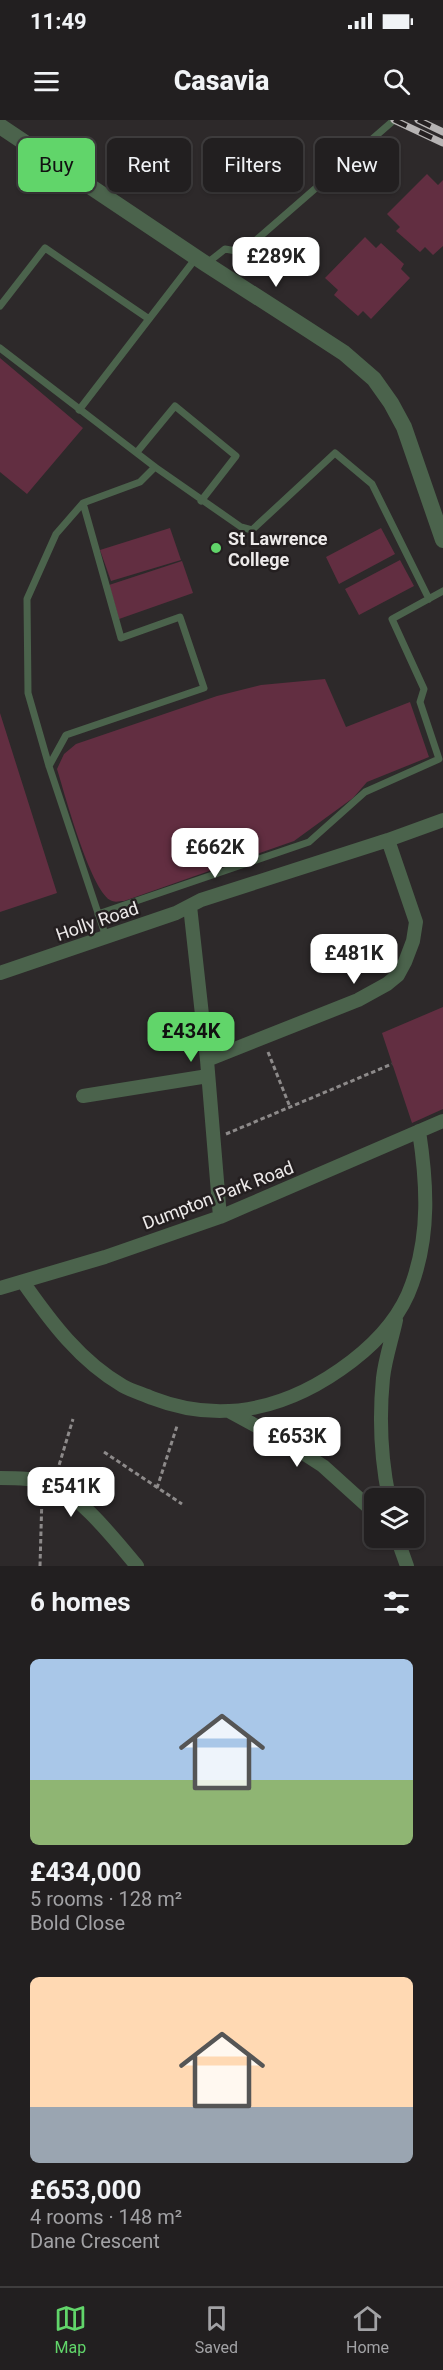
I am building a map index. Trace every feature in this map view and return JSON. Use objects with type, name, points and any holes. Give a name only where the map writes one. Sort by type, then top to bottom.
[{"type":"street","points":[[0,126],[201,261],[344,353],[374,379],[404,427],[438,508],[443,540]]},
{"type":"street","name":"Holly Road","points":[[0,973],[176,913],[201,900],[443,820]]},
{"type":"street","points":[[207,1060],[374,992],[398,975],[413,941],[416,922],[388,840]]},
{"type":"street","points":[[190,906],[207,1060],[220,1217]]},
{"type":"street","points":[[83,1096],[208,1076]]},
{"type":"street","name":"Dumpton Park Road","points":[[0,1288],[105,1257],[220,1217],[443,1121]]},
{"type":"street","points":[[387,1488],[381,1428],[383,1377],[398,1315],[412,1285],[421,1255],[426,1221],[424,1162],[419,1131]]},
{"type":"street","points":[[23,1282],[78,1352],[101,1372],[125,1387],[168,1404],[199,1411],[229,1411],[276,1403],[306,1392],[335,1374],[373,1345],[398,1315]]},
{"type":"street","points":[[229,1411],[286,1442],[323,1466],[364,1502]]},
{"type":"street","points":[[0,1478],[48,1483],[96,1517],[137,1566]]},
{"type":"street","points":[[401,1548],[407,1566]]},
{"type":"lane","points":[[79,410],[149,318],[201,261],[225,249],[236,251],[247,248],[394,120]]},
{"type":"lane","points":[[0,306],[45,248],[149,318]]},
{"type":"lane","points":[[0,348],[155,467],[241,527],[252,530],[335,453],[372,484],[429,599]]},
{"type":"lane","points":[[137,453],[175,406],[237,456],[201,501]]},
{"type":"lane","points":[[106,937],[49,766],[28,693],[27,600],[56,534],[82,503],[140,482],[155,467]]},
{"type":"lane","points":[[49,766],[66,735],[204,688],[180,617],[121,638],[82,503]]},
{"type":"lane","points":[[98,914],[309,842],[365,792],[439,759],[420,702],[424,689],[392,619],[443,591]]},
{"type":"path","points":[[263,1039],[290,1107]]},
{"type":"path","points":[[213,1140],[392,1064]]},
{"type":"path","points":[[40,1566],[48,1483],[73,1419]]},
{"type":"path","points":[[157,1488],[177,1426]]},
{"type":"path","points":[[104,1452],[182,1504]]},
{"type":"shaded area","points":[[427,174],[438,185],[443,180],[443,246],[433,255],[425,247],[420,252],[396,231],[400,227],[387,214]]},
{"type":"shaded area","points":[[365,237],[376,248],[381,243],[404,264],[401,269],[410,278],[371,319],[363,311],[358,316],[334,295],[338,290],[325,278]]},
{"type":"shaded area","points":[[0,358],[83,428],[27,494],[0,472]]},
{"type":"shaded area","points":[[170,528],[181,560],[111,581],[100,550]]},
{"type":"shaded area","points":[[381,528],[395,554],[339,584],[326,557]]},
{"type":"shaded area","points":[[400,560],[414,586],[359,615],[345,589]]},
{"type":"shaded area","points":[[182,561],[193,593],[119,619],[109,585]]},
{"type":"shaded area","points":[[325,679],[346,727],[410,702],[429,757],[367,782],[353,798],[294,841],[124,901],[110,900],[102,892],[94,878],[72,819],[57,769],[64,754],[76,744],[217,696],[261,685]]},
{"type":"shaded area","points":[[0,713],[57,893],[0,912]]},
{"type":"shaded area","points":[[443,1007],[443,1109],[412,1123],[382,1033]]},
{"type":"railway","points":[[394,120],[443,143]]},
{"type":"railway","points":[[418,120],[443,132]]},
{"type":"place","name":"St Lawrence College","points":[[216,548]]}]
